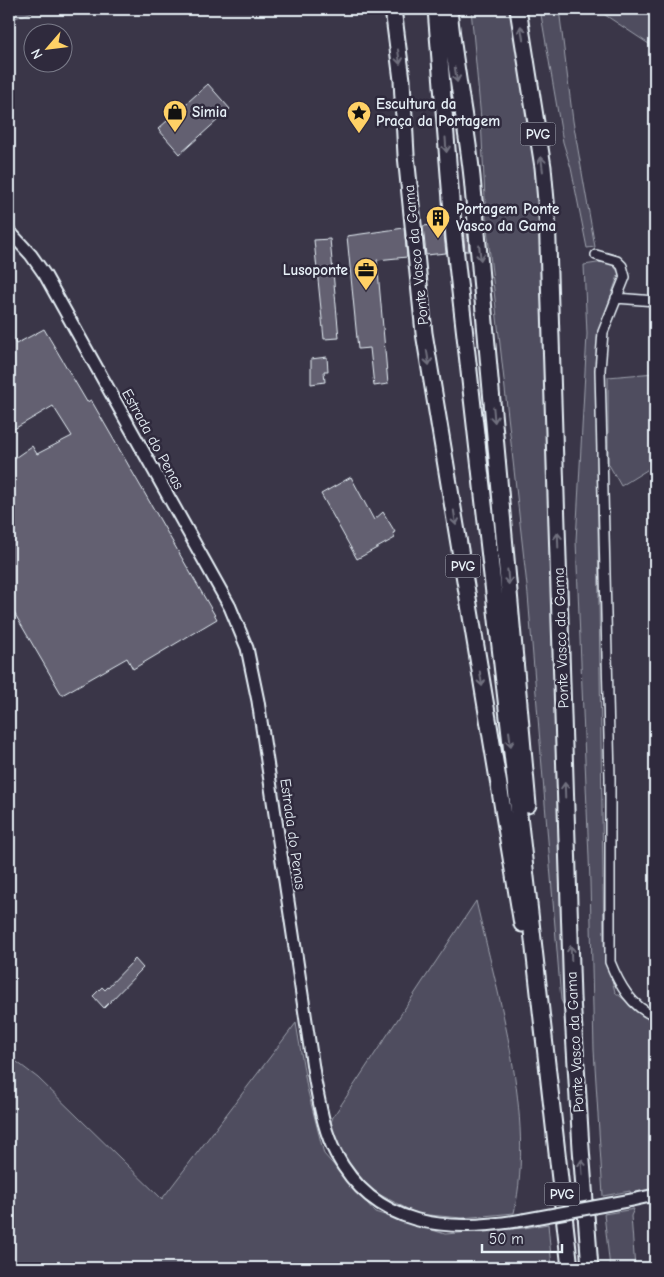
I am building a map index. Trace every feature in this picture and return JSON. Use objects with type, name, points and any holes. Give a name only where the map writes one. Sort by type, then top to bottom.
[{"type":"highway","name":"Ponte Vasco da Gama","points":[[393,9],[402,80],[407,164],[424,333],[554,1120]]},
{"type":"highway","name":"Ponte Vasco da Gama","points":[[436,9],[454,238],[570,1268]]},
{"type":"highway","name":"Ponte Vasco da Gama","points":[[449,9],[455,69],[467,127],[485,308],[554,1120]]},
{"type":"highway","name":"Ponte Vasco da Gama","points":[[518,9],[540,148],[547,212],[572,998],[590,1268]]},
{"type":"street","name":"Estrada do Penas","points":[[11,237],[32,255],[45,275],[240,628],[258,701],[315,1081],[324,1121],[336,1153],[358,1185],[373,1198],[392,1211],[412,1220],[434,1225],[486,1226],[655,1196]]},
{"type":"street","points":[[596,255],[617,261],[624,271],[624,281],[603,332],[600,370],[610,778],[610,962],[618,984],[633,1001],[655,1016]]},
{"type":"street","points":[[616,298],[655,301]]},
{"type":"shaded area","points":[[9,9],[42,9],[9,20]]},
{"type":"shaded area","points":[[471,9],[511,9],[536,160],[548,317],[565,1008],[561,1000],[528,595],[486,219],[481,119]]},
{"type":"shaded area","points":[[540,9],[559,9],[573,121],[595,247],[587,248],[571,168],[563,142]]},
{"type":"shaded area","points":[[596,9],[655,9],[655,48]]},
{"type":"shaded area","points":[[610,261],[619,273],[599,330],[596,392],[604,947],[615,992],[655,1025],[655,1195],[632,1200],[630,1191],[603,1196],[594,1050],[590,882],[576,541],[587,334],[584,265]]},
{"type":"shaded area","points":[[649,301],[655,301],[655,373]]},
{"type":"shaded area","points":[[655,373],[655,465],[621,486],[608,463],[608,377]]},
{"type":"shaded area","points":[[476,901],[503,1016],[517,1097],[520,1176],[514,1213],[462,1218],[417,1214],[371,1190],[341,1153],[330,1125],[333,1117]]},
{"type":"shaded area","points":[[296,1023],[307,1088],[324,1154],[375,1212],[445,1234],[524,1228],[548,1224],[552,1268],[9,1268],[9,1056],[38,1078],[162,1199]]},
{"type":"shaded area","points":[[634,1209],[631,1216],[635,1268],[610,1268],[604,1214]]},
{"type":"building","points":[[208,84],[230,109],[180,154],[158,129]]},
{"type":"building","points":[[467,221],[469,251],[465,251],[462,222]]},
{"type":"building","points":[[443,224],[446,253],[426,255],[423,226]]},
{"type":"building","name":"Lusoponte","points":[[404,228],[407,257],[377,260],[388,384],[374,386],[370,348],[358,349],[347,236]]},
{"type":"building","points":[[330,239],[339,338],[324,339],[314,240]]},
{"type":"building","points":[[44,329],[87,402],[91,400],[217,619],[133,669],[127,658],[62,695],[9,604],[9,462],[32,446],[37,454],[72,436],[53,406],[9,432],[9,332],[16,344]]},
{"type":"building","points":[[327,357],[328,371],[324,371],[325,382],[311,384],[311,359]]},
{"type":"building","points":[[351,477],[374,520],[383,512],[395,532],[393,533],[395,538],[357,559],[321,494]]},
{"type":"building","points":[[135,959],[143,968],[104,1008],[93,996],[102,987],[105,990]]},
{"type":"place","name":"Simia","points":[[175,133]]},
{"type":"place","name":"Escultura da Praça da Portagem","points":[[359,134]]},
{"type":"place","name":"Portagem Ponte Vasco da Gama","points":[[438,239]]},
{"type":"place","name":"Lusoponte","points":[[366,291]]}]
